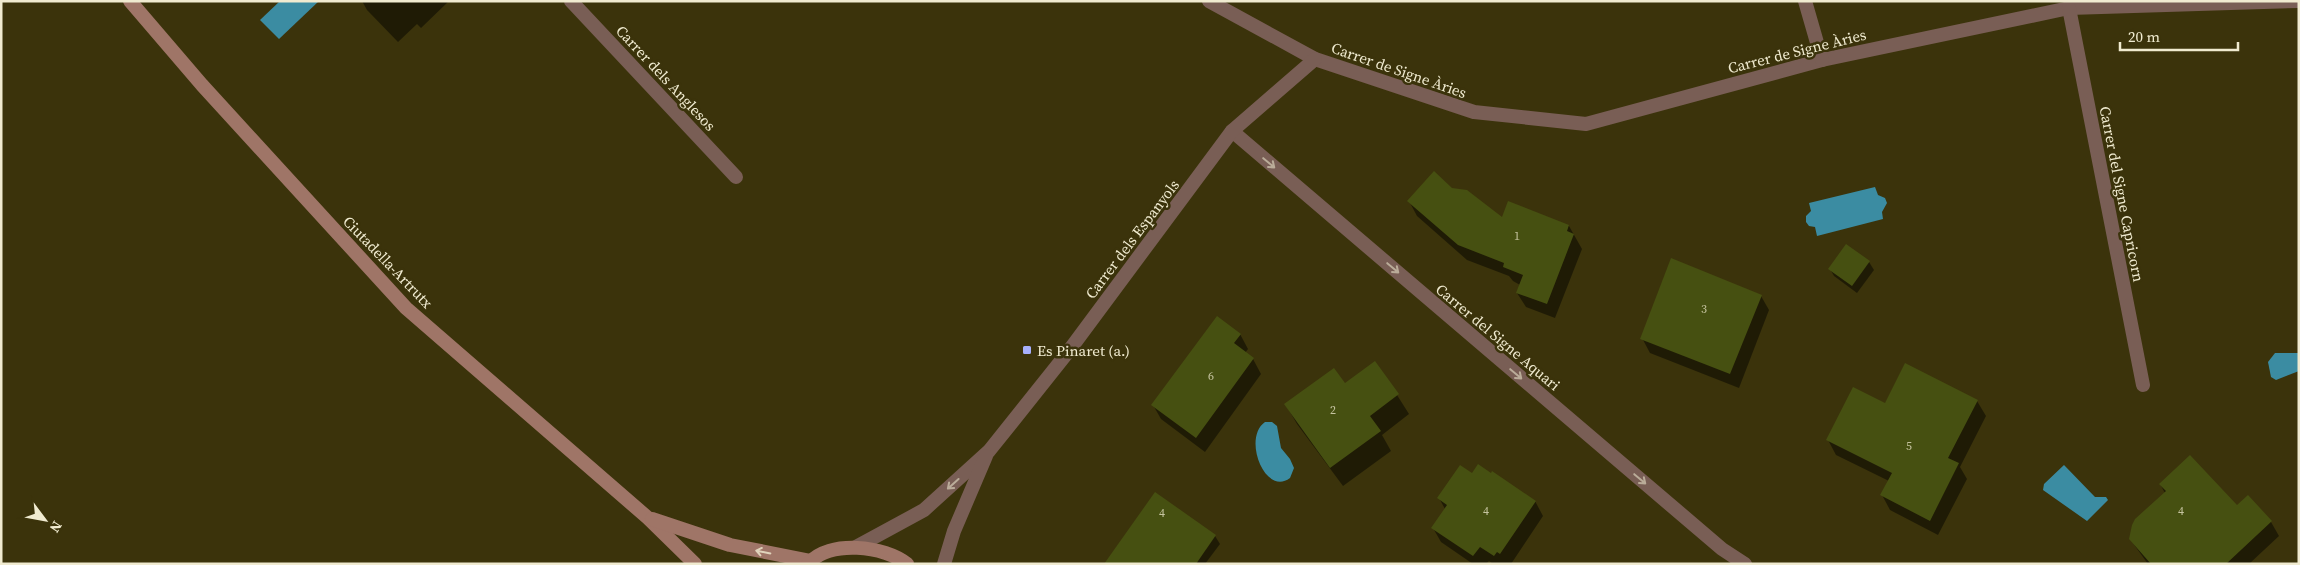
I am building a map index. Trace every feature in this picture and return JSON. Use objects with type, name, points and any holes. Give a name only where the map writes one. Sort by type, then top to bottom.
[{"type":"main road","name":"Ciutadella-Artrutx","points":[[130,1],[202,85],[406,308],[648,518],[695,564]]},
{"type":"main road","points":[[648,518],[730,545],[810,562],[829,552],[856,547],[888,553],[907,564]]},
{"type":"street","name":"Carrer dels Anglesos","points":[[571,1],[736,177]]},
{"type":"street","name":"Carrer de Signe Àries","points":[[1209,1],[1315,59],[1474,112],[1586,124],[1822,60],[2069,8],[2298,1]]},
{"type":"street","points":[[1805,1],[1822,60]]},
{"type":"street","name":"Carrer del Signe Capricorn","points":[[2069,8],[2143,385]]},
{"type":"street","name":"Carrer dels Espanyols","points":[[856,547],[924,510],[989,451],[1068,352],[1232,131],[1315,59]]},
{"type":"street","name":"Carrer del Signe Aquari","points":[[1232,131],[1722,550],[1745,564]]},
{"type":"street","name":"Carrer dels Espanyols","points":[[944,564],[954,531],[989,451]]},
{"type":"water","points":[[280,1],[319,1],[279,39],[260,20]]},
{"type":"water","points":[[1875,187],[1878,195],[1885,198],[1887,203],[1882,212],[1883,219],[1817,236],[1815,227],[1809,226],[1806,222],[1806,216],[1811,211],[1809,203]]},
{"type":"water","points":[[2275,353],[2299,353],[2299,371],[2276,380],[2271,377],[2268,362]]},
{"type":"water","points":[[1265,422],[1272,422],[1277,426],[1281,448],[1290,459],[1294,468],[1290,478],[1281,482],[1272,480],[1265,473],[1256,452],[1258,430]]},
{"type":"water","points":[[2064,465],[2095,497],[2106,497],[2108,500],[2087,521],[2043,490],[2044,484]]},
{"type":"building","points":[[1434,171],[1452,188],[1467,190],[1502,217],[1508,201],[1569,225],[1567,231],[1574,234],[1547,304],[1516,293],[1523,275],[1503,267],[1504,263],[1458,245],[1407,201]]},
{"type":"building","points":[[1846,244],[1870,261],[1852,286],[1828,269]]},
{"type":"building","points":[[1671,258],[1762,295],[1730,374],[1640,339]]},
{"type":"building","points":[[1217,316],[1241,334],[1234,343],[1254,358],[1196,438],[1151,405]]},
{"type":"building","points":[[1375,361],[1399,394],[1370,416],[1381,431],[1330,468],[1284,404],[1334,368],[1345,383]]},
{"type":"building","points":[[1905,363],[1978,400],[1948,458],[1959,463],[1930,521],[1880,495],[1892,473],[1826,440],[1853,387],[1885,403]]},
{"type":"building","points":[[2190,455],[2237,505],[2248,495],[2272,521],[2226,564],[2151,564],[2129,539],[2132,525],[2135,519],[2166,491],[2159,484]]},
{"type":"building","points":[[1478,464],[1491,473],[1492,471],[1536,501],[1500,554],[1497,552],[1494,556],[1480,547],[1473,556],[1431,528],[1447,505],[1437,498],[1460,465],[1472,473]]},
{"type":"building","points":[[1155,492],[1216,535],[1196,564],[1104,564]]},
{"type":"place","name":"Es Pinaret (a.)","points":[[1027,350]]}]
